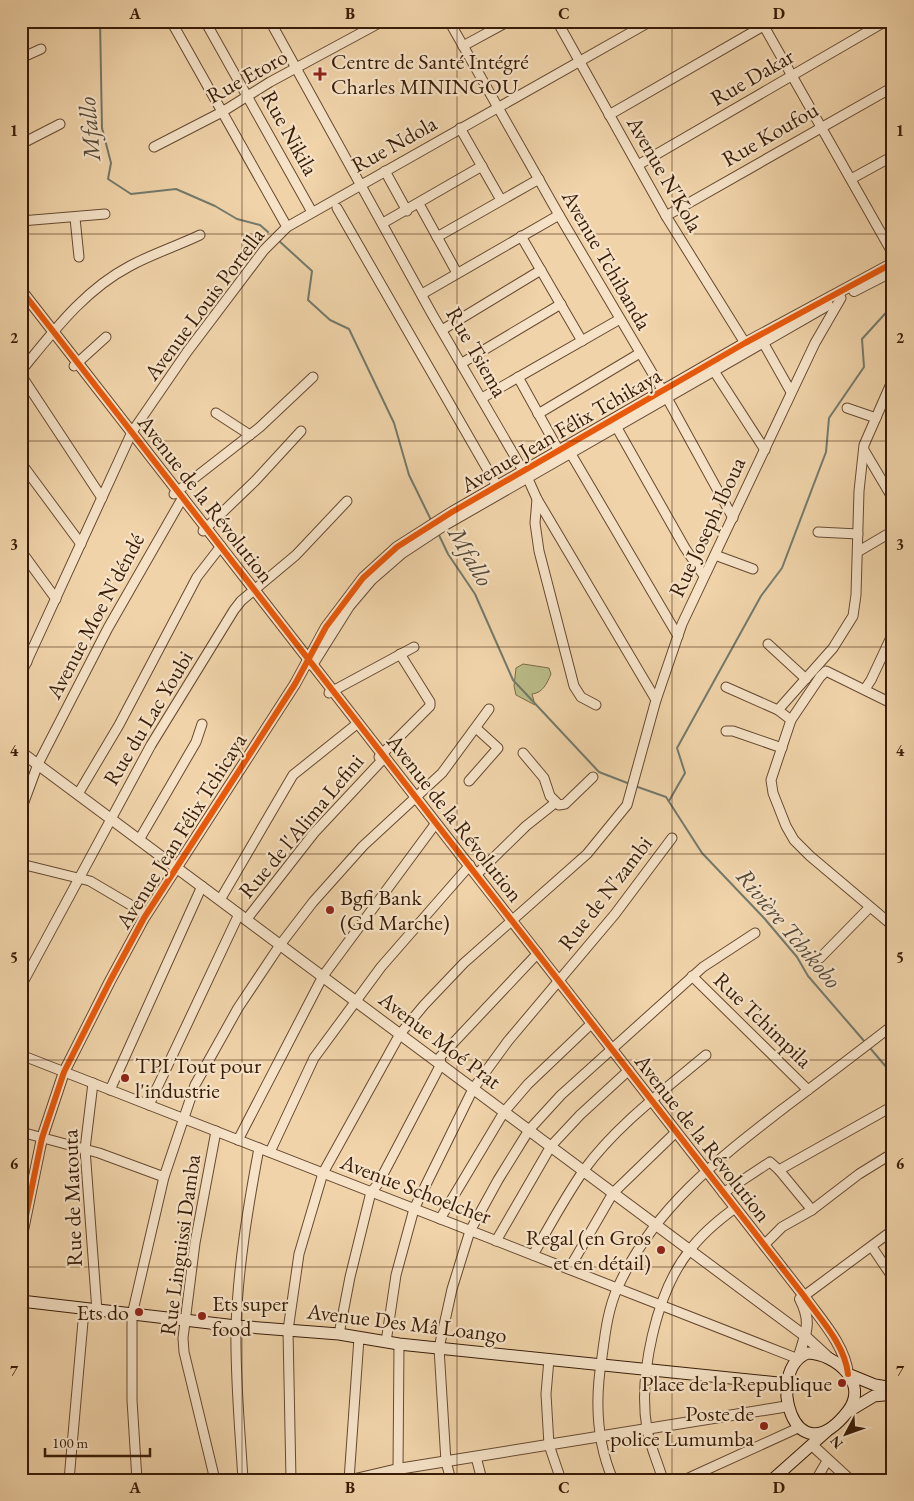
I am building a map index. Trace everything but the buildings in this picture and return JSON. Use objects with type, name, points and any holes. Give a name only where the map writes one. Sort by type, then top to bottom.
[{"type":"main road","name":"Avenue Des Mâ Loango","points":[[21,1301],[84,1310],[236,1326],[339,1334],[399,1344],[788,1384]]},
{"type":"main road","points":[[812,1445],[793,1421],[789,1406],[789,1373],[798,1357],[815,1353],[834,1362],[848,1374],[891,1391]]},
{"type":"main road","points":[[847,1412],[854,1401],[856,1390],[848,1374]]},
{"type":"main road","points":[[772,1480],[847,1412],[874,1396],[891,1391]]},
{"type":"main road","points":[[800,1429],[817,1434],[829,1429]]},
{"type":"street","points":[[170,21],[287,227]]},
{"type":"street","name":"Rue Nikila","points":[[205,21],[312,212]]},
{"type":"street","name":"Rue Tsiema","points":[[270,21],[295,70],[526,475],[537,499],[656,700]]},
{"type":"street","name":"Rue Etoro","points":[[154,147],[222,112],[248,95],[383,21]]},
{"type":"street","name":"Avenue Tchibanda","points":[[449,21],[558,215],[665,395],[732,518]]},
{"type":"street","points":[[463,46],[509,21]]},
{"type":"street","name":"Avenue N'Kola","points":[[557,21],[666,216],[745,344]]},
{"type":"street","name":"Rue Ndola","points":[[287,227],[650,21]]},
{"type":"street","name":"Rue Dakar","points":[[638,165],[886,21]]},
{"type":"street","points":[[609,115],[766,23],[791,75],[893,254]]},
{"type":"street","points":[[21,58],[41,49]]},
{"type":"street","name":"Rue Koufou","points":[[666,216],[820,126],[893,87]]},
{"type":"street","points":[[21,144],[60,124]]},
{"type":"street","points":[[460,128],[501,200]]},
{"type":"street","points":[[851,179],[893,156]]},
{"type":"street","points":[[382,224],[482,166]]},
{"type":"street","points":[[385,171],[407,211]]},
{"type":"street","points":[[437,237],[539,179]]},
{"type":"street","points":[[419,204],[457,273]]},
{"type":"street","points":[[337,208],[497,486]]},
{"type":"street","points":[[21,221],[76,218],[105,214]]},
{"type":"street","points":[[422,294],[558,215]]},
{"type":"street","points":[[76,218],[79,257]]},
{"type":"street","name":"Avenue Louis Portella","points":[[21,674],[131,434],[188,352],[264,250],[287,227]]},
{"type":"street","points":[[21,371],[78,304],[112,276],[131,265],[200,235]]},
{"type":"street","points":[[521,236],[582,341]]},
{"type":"street","name":"Avenue Jean Félix Tchikaya","points":[[319,646],[360,592],[396,558],[443,526],[526,475],[559,451],[714,371],[761,339],[893,263]]},
{"type":"street","points":[[442,330],[541,270]]},
{"type":"street","name":"Avenue Jean Félix Tchikaya","points":[[308,665],[347,598],[363,578],[397,547],[497,486],[571,454],[617,428],[745,344],[761,339],[893,272]]},
{"type":"street","name":"Avenue de la Révolution","points":[[21,290],[52,334]]},
{"type":"street","name":"Avenue de la Révolution","points":[[21,297],[76,364],[253,591],[298,645],[308,665],[323,677],[332,692]]},
{"type":"street","name":"Rue Joseph Iboua","points":[[291,1480],[288,1330],[300,1254],[324,1174],[400,1034],[424,1005],[464,963],[512,923],[602,838],[627,805],[656,700],[678,636],[704,576],[814,343],[841,298]]},
{"type":"street","points":[[462,363],[561,304]]},
{"type":"street","points":[[482,398],[620,319]]},
{"type":"street","points":[[76,364],[106,337]]},
{"type":"street","points":[[761,339],[791,392]]},
{"type":"street","points":[[538,414],[640,353]]},
{"type":"street","points":[[714,371],[765,450]]},
{"type":"street","points":[[21,375],[102,498]]},
{"type":"street","name":"Avenue Moe N'déndé","points":[[21,810],[38,764],[179,496],[250,435],[313,377]]},
{"type":"street","points":[[518,377],[559,451]]},
{"type":"street","points":[[778,710],[833,648],[853,616],[858,551],[859,491],[864,450],[893,378]]},
{"type":"street","points":[[887,391],[893,400]]},
{"type":"street","points":[[847,408],[876,418]]},
{"type":"street","points":[[216,413],[250,435]]},
{"type":"street","points":[[617,428],[704,576]]},
{"type":"street","points":[[205,529],[255,481],[300,431]]},
{"type":"street","points":[[864,450],[893,499]]},
{"type":"street","points":[[571,454],[678,636]]},
{"type":"street","points":[[21,463],[81,544]]},
{"type":"street","points":[[537,499],[535,523],[539,551],[574,686],[582,697],[596,705]]},
{"type":"street","name":"Rue du Lac Youbi","points":[[21,986],[151,745],[234,610],[301,550],[347,501]]},
{"type":"street","points":[[858,551],[893,531]]},
{"type":"street","points":[[818,532],[858,534]]},
{"type":"street","points":[[78,794],[118,725],[184,600],[202,569],[219,548]]},
{"type":"street","points":[[21,550],[56,599]]},
{"type":"street","points":[[715,555],[753,569]]},
{"type":"street","name":"Avenue de la Révolution","points":[[253,591],[308,665],[332,692],[733,1209],[799,1298],[807,1313],[805,1336],[798,1357]]},
{"type":"street","points":[[865,689],[872,680],[893,633]]},
{"type":"street","points":[[768,644],[806,678]]},
{"type":"street","points":[[298,645],[319,646],[323,677]]},
{"type":"street","points":[[332,692],[414,647]]},
{"type":"street","points":[[21,652],[27,662]]},
{"type":"street","name":"Rue de l'Alima Lefini","points":[[149,1105],[242,917],[314,833],[430,706],[430,702],[400,654]]},
{"type":"street","name":"Avenue Jean Félix Tchicaya","points":[[21,1240],[42,1138],[64,1072],[146,914],[308,665]]},
{"type":"street","points":[[893,704],[826,671],[791,720],[771,780],[773,793],[786,826],[794,840],[869,908],[893,926]]},
{"type":"street","points":[[726,687],[778,710],[791,720]]},
{"type":"street","points":[[137,1480],[132,1400],[132,1315],[164,1177],[182,1118],[195,1085],[238,1008],[280,945],[313,902],[363,846],[442,773],[489,709]]},
{"type":"street","points":[[139,840],[196,742],[202,724]]},
{"type":"street","points":[[220,900],[293,775],[356,724]]},
{"type":"street","points":[[469,781],[498,748],[476,728]]},
{"type":"street","points":[[726,731],[733,731],[782,748]]},
{"type":"street","name":"Avenue Moé Prat","points":[[21,752],[805,1336],[834,1362]]},
{"type":"street","points":[[523,753],[544,778],[555,803],[558,805],[565,804],[593,777]]},
{"type":"street","points":[[477,874],[526,826],[555,803]]},
{"type":"street","points":[[238,1140],[323,976],[434,825]]},
{"type":"street","name":"Rue de N'zambi","points":[[386,1342],[396,1275],[414,1209],[473,1088],[508,1041],[615,914],[672,838]]},
{"type":"street","points":[[21,864],[90,880],[146,914]]},
{"type":"street","points":[[270,1152],[314,1058],[381,967],[468,867]]},
{"type":"street","name":"Avenue de la Révolution","points":[[468,867],[477,874],[512,923]]},
{"type":"street","points":[[110,1090],[202,886]]},
{"type":"street","points":[[820,958],[869,908]]},
{"type":"street","points":[[451,1480],[446,1462],[439,1348],[452,1289],[470,1231],[529,1130],[610,1050],[692,976],[755,933]]},
{"type":"street","points":[[339,1334],[350,1277],[371,1192],[378,1184],[440,1064],[440,1057],[536,955]]},
{"type":"street","name":"Rue Tchimpila","points":[[692,976],[808,1090]]},
{"type":"street","points":[[440,1219],[504,1112],[528,1084],[590,1024]]},
{"type":"street","points":[[612,1480],[599,1436],[598,1395],[600,1364],[607,1324],[617,1288],[636,1250],[654,1224],[704,1172],[893,1025]]},
{"type":"street","name":"Avenue Schoelcher","points":[[21,1055],[660,1305],[798,1357]]},
{"type":"street","points":[[533,1255],[584,1171],[650,1102],[706,1055]]},
{"type":"street","points":[[496,1241],[551,1146],[580,1115],[627,1072]]},
{"type":"street","name":"Rue de Matouta","points":[[93,1084],[85,1149],[97,1311]]},
{"type":"street","points":[[779,1170],[893,1106]]},
{"type":"street","name":"Rue Linguissi Damba","points":[[215,1480],[184,1352],[185,1320],[195,1243],[216,1131]]},
{"type":"street","points":[[21,1132],[85,1149],[164,1177]]},
{"type":"street","points":[[569,1269],[613,1193],[674,1134]]},
{"type":"street","points":[[243,1480],[236,1326],[243,1244],[259,1148]]},
{"type":"street","points":[[764,1245],[782,1227],[812,1210],[864,1170],[893,1153]]},
{"type":"street","points":[[723,1193],[770,1162],[779,1170],[812,1210]]},
{"type":"street","name":"Avenue de la Révolution","points":[[704,1172],[723,1193],[733,1209],[804,1296],[841,1348],[846,1358],[848,1374]]},
{"type":"street","points":[[663,1480],[647,1429],[643,1396],[646,1369],[660,1305],[689,1250],[733,1209]]},
{"type":"street","points":[[804,1296],[893,1230]]},
{"type":"street","points":[[872,1247],[893,1278]]},
{"type":"street","points":[[69,1480],[84,1310]]},
{"type":"street","points":[[359,1338],[350,1480],[599,1436],[789,1406]]},
{"type":"street","points":[[394,1473],[399,1344]]},
{"type":"street","points":[[549,1360],[546,1394],[550,1445],[561,1480]]},
{"type":"street","points":[[684,1480],[800,1429]]},
{"type":"street","points":[[812,1445],[827,1461],[850,1480]]},
{"type":"street","points":[[476,1457],[482,1480]]},
{"type":"street","points":[[816,1480],[827,1461]]},
{"type":"green space","points":[[523,664],[549,668],[551,674],[542,690],[532,694],[535,705],[516,695],[514,686],[516,668]]},
{"type":"waterway","name":"Mfallo","points":[[100,21],[102,128],[111,163],[108,179],[131,194],[176,189],[215,206],[237,219],[260,225],[268,232]]},
{"type":"waterway","name":"Mfallo","points":[[278,240],[312,271],[308,300],[330,320],[349,329],[394,423],[409,475],[432,522]]},
{"type":"waterway","points":[[893,276],[890,292],[893,302]]},
{"type":"waterway","points":[[669,801],[685,773],[677,748],[761,596],[782,568],[826,452],[829,418],[864,367],[862,339],[893,305]]},
{"type":"waterway","name":"Mfallo","points":[[438,533],[448,554],[475,594],[513,680],[599,772],[630,784]]},
{"type":"waterway","name":"Rivière Tchikobo","points":[[635,786],[666,797],[702,853],[764,918],[797,957],[808,976],[865,1042]]},
{"type":"waterway","name":"Rivière Tchikobo","points":[[870,1048],[893,1075]]},
{"type":"cycle path","points":[[21,1240],[42,1138],[64,1072],[110,981],[144,918],[295,684],[326,627],[363,578],[397,547],[452,512],[745,343],[893,263]]},
{"type":"cycle path","points":[[21,290],[804,1296],[837,1343],[846,1363],[848,1374]]},
{"type":"place","name":"Centre de Santé Intégré Charles MININGOU","points":[[320,74]]},
{"type":"place","name":"Bgfi Bank (Gd Marche)","points":[[330,910]]},
{"type":"place","name":"TPI Tout pour l'industrie","points":[[125,1078]]},
{"type":"place","name":"Regal (en Gros et en détail)","points":[[661,1250]]},
{"type":"place","name":"Ets do","points":[[139,1312]]},
{"type":"place","name":"Ets super food","points":[[202,1316]]},
{"type":"place","name":"Place de la Republique","points":[[842,1383]]},
{"type":"place","name":"Poste de police Lumumba","points":[[764,1426]]}]
